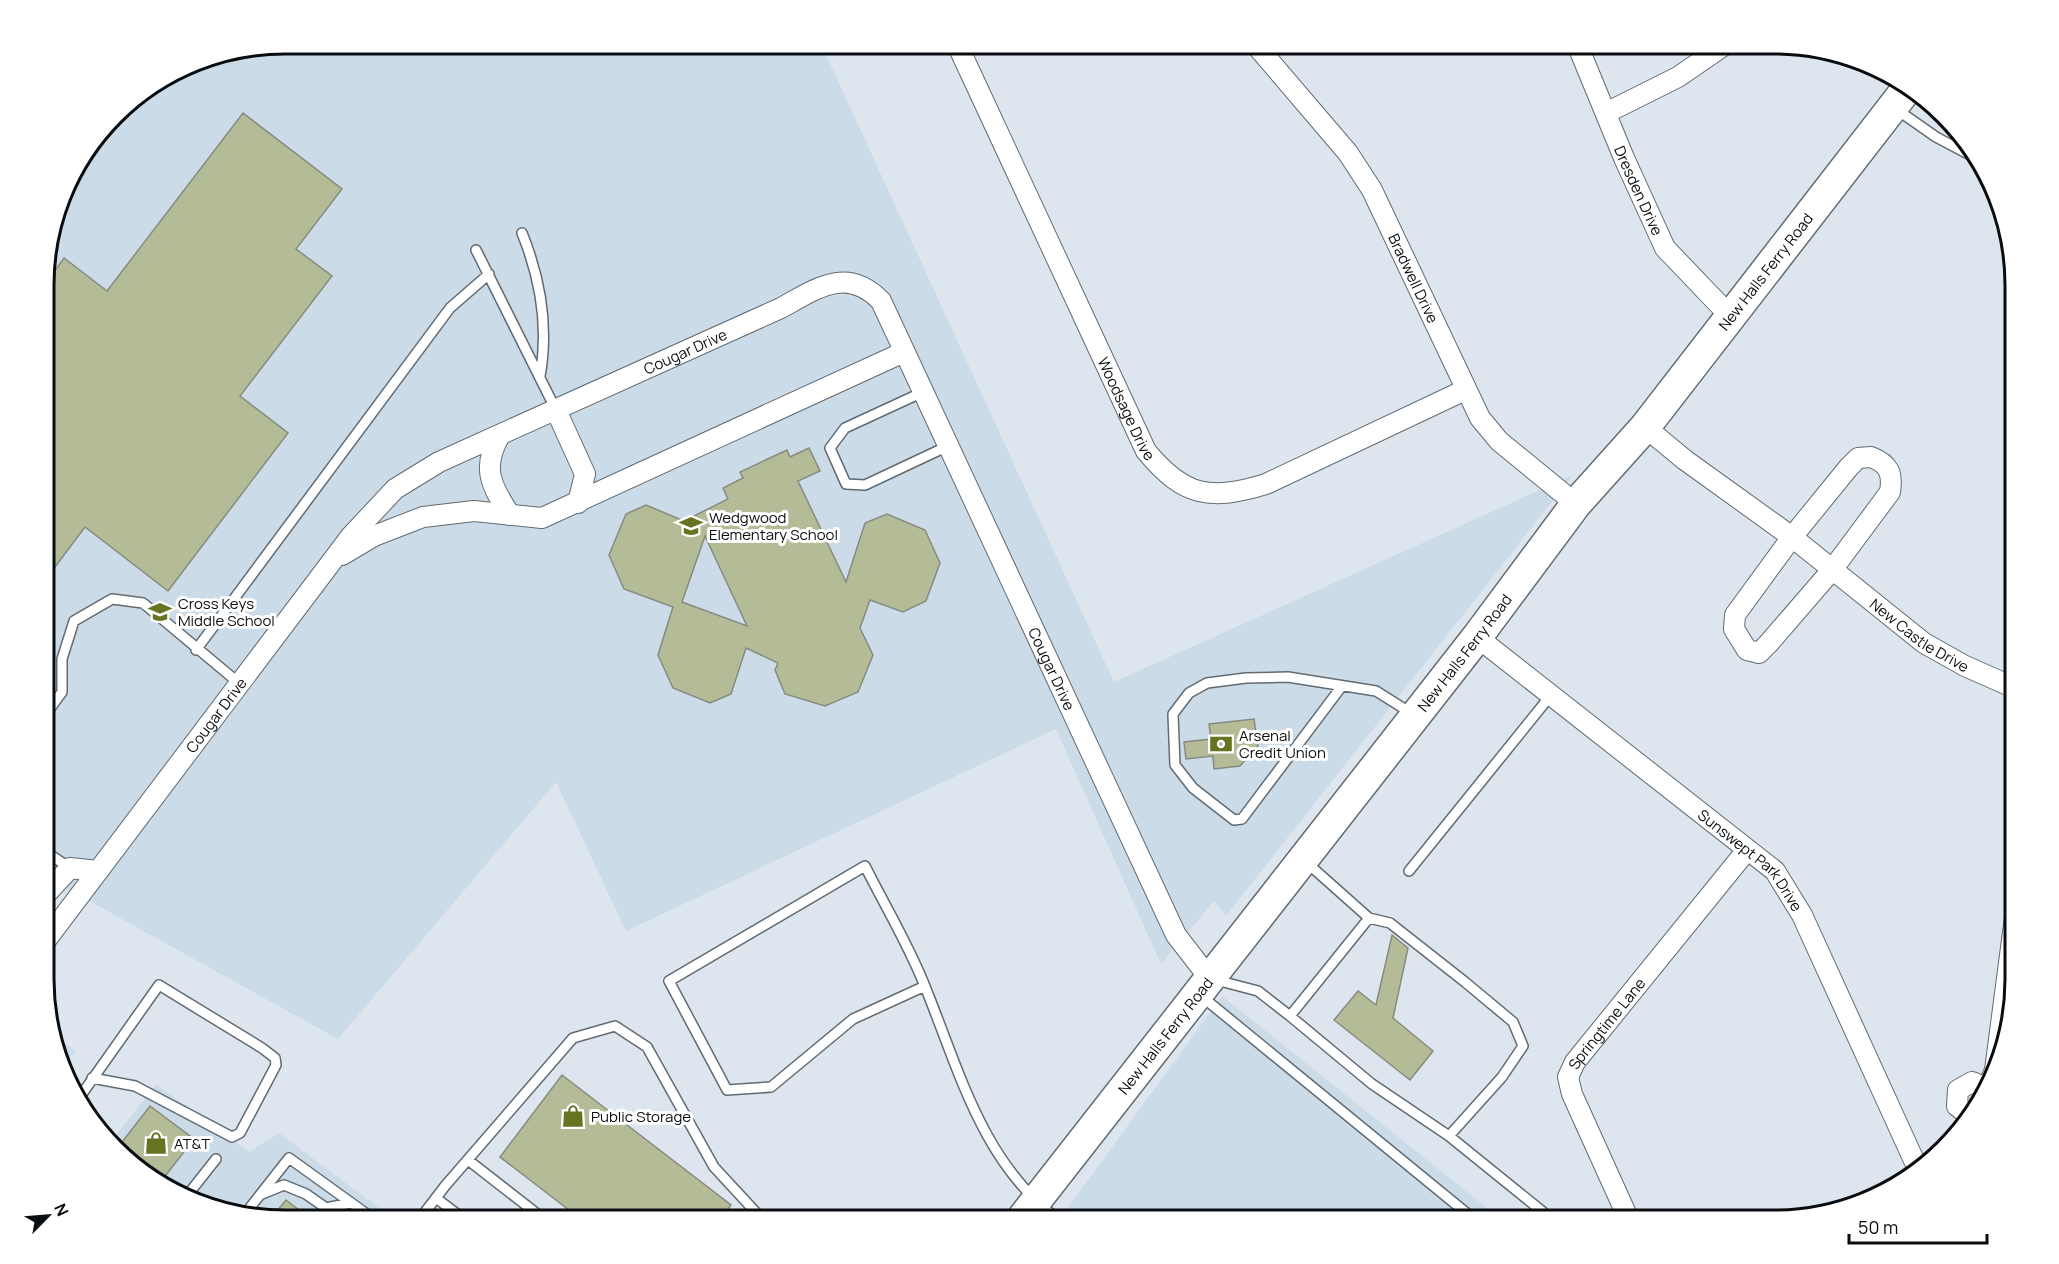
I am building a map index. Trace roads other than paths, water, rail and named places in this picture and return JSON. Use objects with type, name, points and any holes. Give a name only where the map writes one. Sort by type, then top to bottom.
[{"type":"main road","name":"New Halls Ferry Road","points":[[1029,1210],[1416,716],[1576,504],[1645,427],[1901,96]]},
{"type":"street","name":"Woodsage Drive","points":[[962,54],[1146,451],[1160,467],[1182,485],[1209,494],[1239,492],[1266,484],[1465,390]]},
{"type":"street","name":"Bradwell Drive","points":[[1264,54],[1348,153],[1372,190],[1480,418],[1499,441],[1576,504]]},
{"type":"street","name":"Dresden Drive","points":[[1581,54],[1665,248],[1731,317]]},
{"type":"street","points":[[1606,113],[1678,77],[1711,54]]},
{"type":"street","name":"Cougar Drive","points":[[54,929],[334,559],[372,511],[395,489],[440,462],[781,308],[827,284],[854,282],[869,288],[881,301],[1176,935],[1205,986]]},
{"type":"street","name":"Cougar Drive","points":[[334,559],[374,536],[423,517],[474,511],[542,518],[904,352]]},
{"type":"street","points":[[556,410],[585,474],[578,503]]},
{"type":"street","name":"New Castle Drive","points":[[1645,427],[1685,460],[1792,537],[1924,643],[1965,666],[2005,684]]},
{"type":"street","points":[[501,435],[490,452],[489,466],[499,497],[510,515]]},
{"type":"street","points":[[1858,458],[1871,458],[1884,462],[1892,476],[1890,492],[1832,570],[1764,649],[1759,653],[1747,650],[1734,629],[1735,615],[1792,537],[1858,458]]},
{"type":"street","name":"Sunswept Park Drive","points":[[1477,637],[1775,871],[1790,891],[1915,1162]]},
{"type":"street","name":"Springtime Lane","points":[[1624,1210],[1572,1094],[1568,1077],[1575,1062],[1747,850]]},
{"type":"street","points":[[54,885],[70,868],[98,871]]},
{"type":"street","points":[[2002,1019],[2005,994]]},
{"type":"street","points":[[1963,1111],[1957,1107],[1958,1090],[1972,1082],[1979,1085]]},
{"type":"lane","points":[[1901,96],[1936,137],[1962,150]]},
{"type":"lane","points":[[522,233],[542,295],[546,345],[540,376]]},
{"type":"lane","points":[[476,250],[556,410]]},
{"type":"lane","points":[[196,650],[450,308],[489,274]]},
{"type":"lane","points":[[923,392],[845,428],[830,448],[846,484],[865,485],[948,446]]},
{"type":"lane","points":[[54,703],[62,692],[62,659],[74,621],[112,599],[143,603],[196,650],[240,684]]},
{"type":"lane","points":[[1342,686],[1242,819],[1234,820],[1193,788],[1175,765],[1173,714],[1189,693],[1207,683],[1246,678],[1288,677],[1376,691],[1416,716]]},
{"type":"lane","points":[[1409,871],[1551,695]]},
{"type":"lane","points":[[54,857],[70,868]]},
{"type":"lane","points":[[1304,860],[1369,918],[1390,923],[1513,1022],[1523,1046],[1502,1077],[1449,1136]]},
{"type":"lane","points":[[926,986],[853,1019],[771,1087],[727,1089],[669,981],[865,866],[926,986],[962,1083],[992,1147],[1027,1210]]},
{"type":"lane","points":[[1290,1016],[1369,918]]},
{"type":"lane","points":[[83,1091],[92,1078],[159,985],[275,1058],[276,1065],[240,1133],[232,1137],[135,1086],[92,1078]]},
{"type":"lane","points":[[1205,986],[1258,991],[1372,1084],[1449,1136],[1542,1210]]},
{"type":"lane","points":[[1205,986],[1463,1210]]},
{"type":"lane","points":[[427,1210],[573,1038],[615,1026],[647,1047],[714,1167],[754,1210]]},
{"type":"lane","points":[[250,1207],[289,1158],[360,1210]]},
{"type":"lane","points":[[192,1190],[216,1159]]},
{"type":"lane","points":[[468,1160],[532,1210]]},
{"type":"lane","points":[[260,1196],[284,1185],[306,1194],[326,1208],[351,1203]]},
{"type":"lane","points":[[436,1198],[452,1210]]},
{"type":"place","name":"Wedgwood Elementary School","points":[[691,526]]},
{"type":"place","name":"Cross Keys Middle School","points":[[160,612]]},
{"type":"place","name":"Arsenal Credit Union","points":[[1221,744]]},
{"type":"place","name":"Public Storage","points":[[573,1116]]},
{"type":"place","name":"AT&T","points":[[156,1143]]}]
